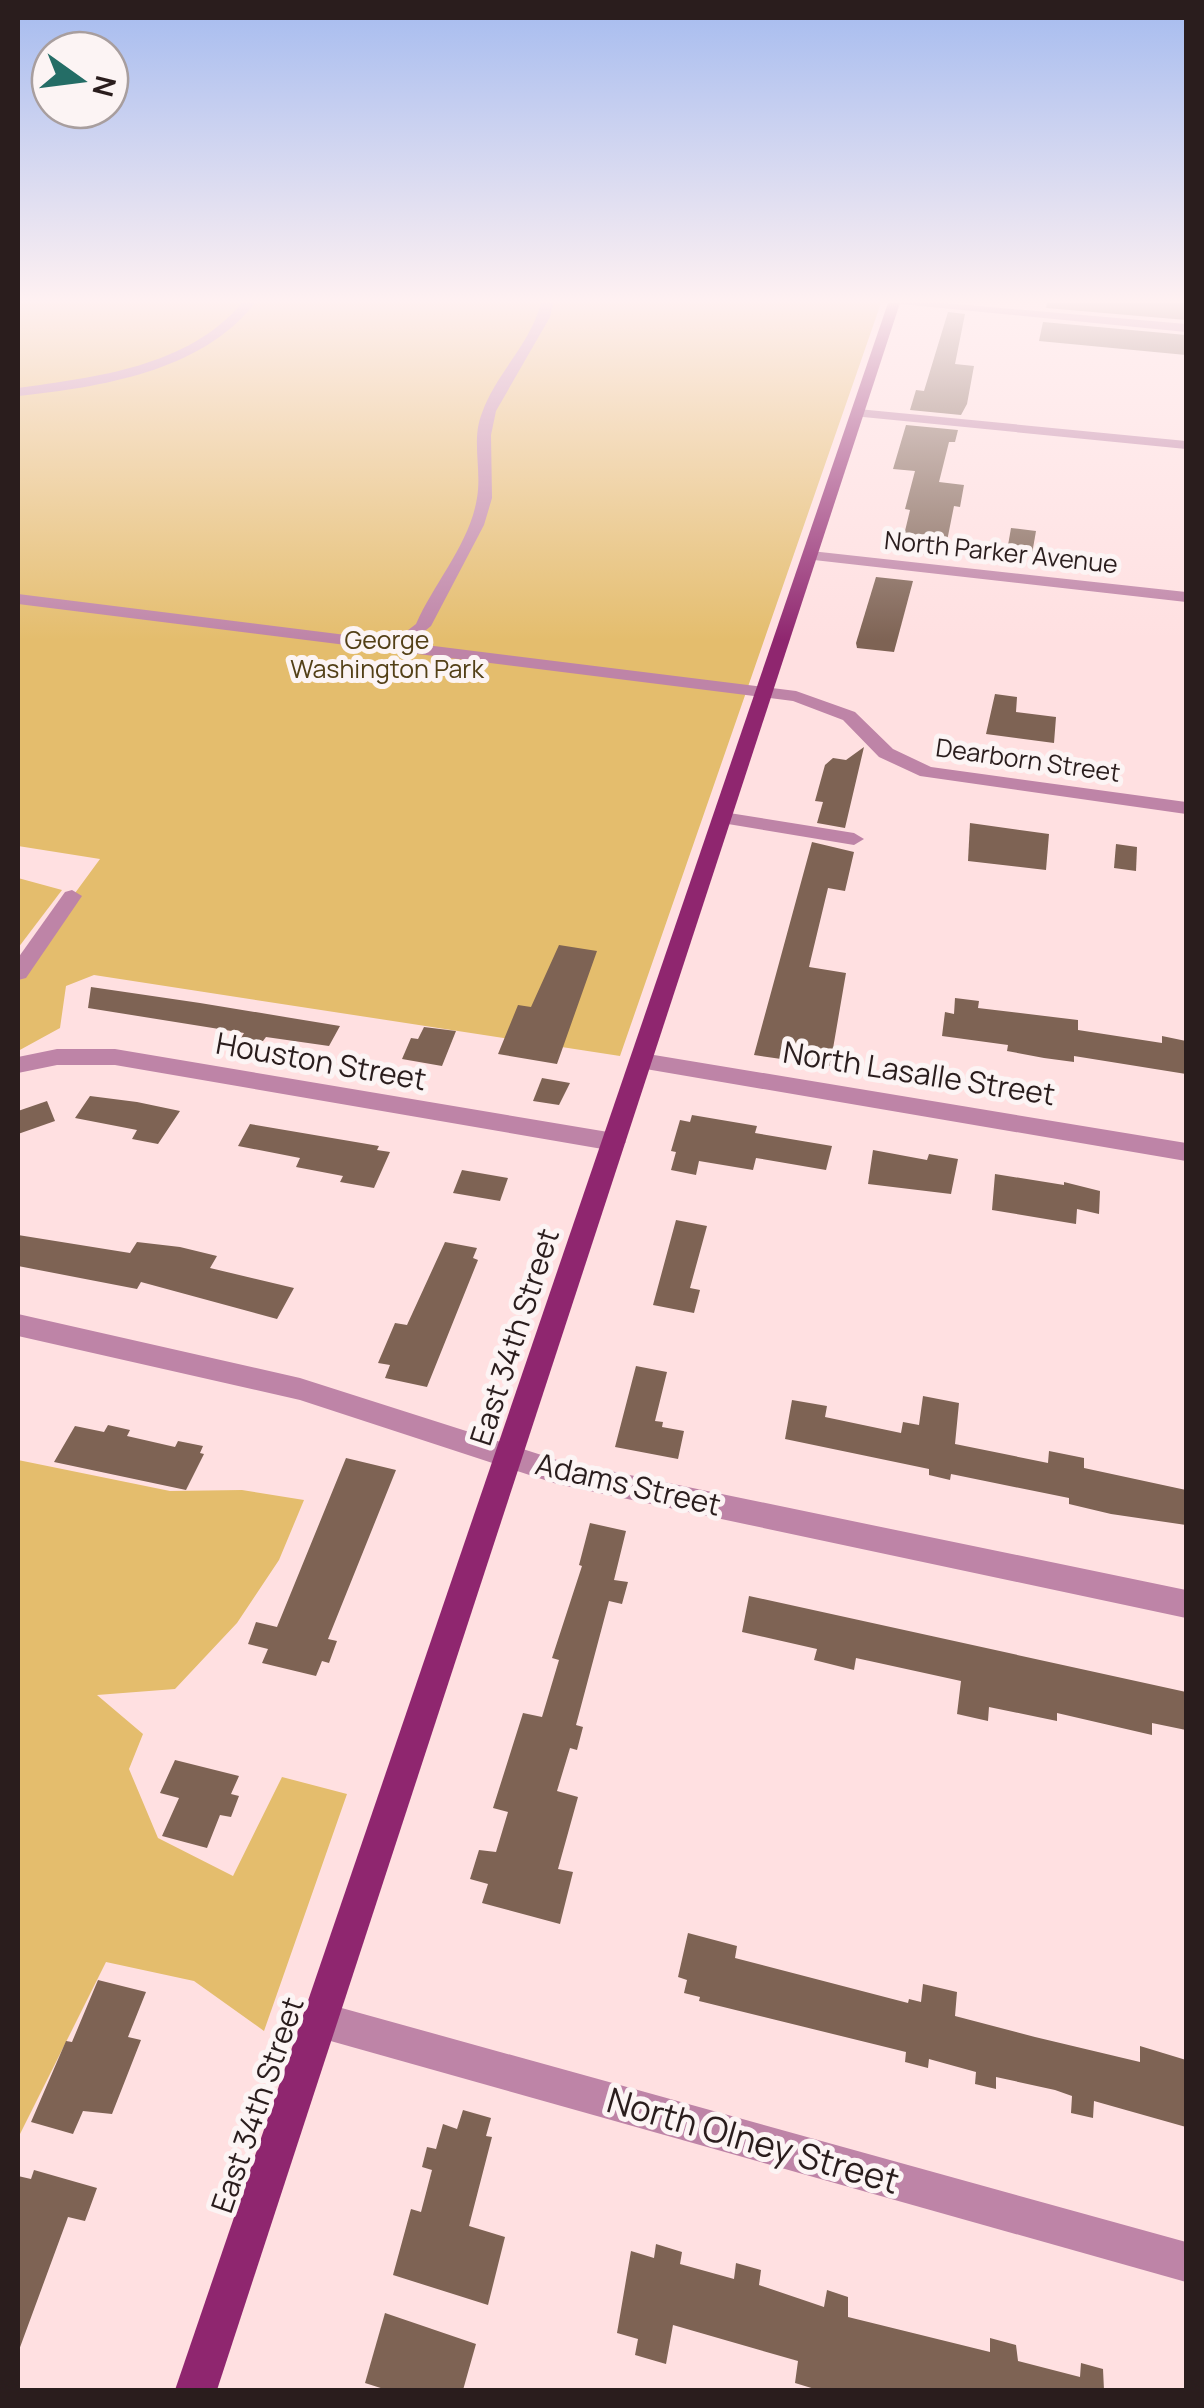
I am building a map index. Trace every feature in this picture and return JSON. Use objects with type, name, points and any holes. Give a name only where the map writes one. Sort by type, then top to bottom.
[{"type":"main road","name":"East 34th Street","points":[[196,2390],[857,415]]},
{"type":"street","points":[[383,643],[404,640],[420,630],[476,523],[485,494],[483,438],[487,415]]},
{"type":"street","points":[[882,415],[1186,445]]},
{"type":"street","name":"North Parker Avenue","points":[[811,556],[1186,598]]},
{"type":"street","name":"Dearborn Street","points":[[18,599],[805,698],[836,708],[860,724],[892,757],[936,774],[1186,808]]},
{"type":"street","points":[[723,818],[854,838]]},
{"type":"street","points":[[18,972],[72,896]]},
{"type":"street","name":"Houston Street","points":[[18,1065],[58,1057],[115,1057],[614,1142]]},
{"type":"street","name":"North Lasalle Street","points":[[642,1061],[1186,1152]]},
{"type":"street","name":"Adams Street","points":[[18,1325],[300,1389],[557,1472],[1186,1604]]},
{"type":"street","name":"North Olney Street","points":[[320,2020],[1186,2262]]},
{"type":"green space","name":"George Washington Park","points":[[18,415],[842,415],[620,1056],[94,975],[66,986],[60,1028],[18,1051],[18,981],[29,966],[23,964],[100,859],[18,846]]},
{"type":"green space","points":[[18,878],[62,890],[18,948]]},
{"type":"green space","points":[[18,1460],[170,1491],[242,1490],[304,1500],[279,1560],[237,1623],[175,1689],[97,1695],[143,1734],[129,1769],[158,1838],[233,1876],[282,1777],[347,1794],[264,2031],[194,1981],[106,1962],[18,2138]]},
{"type":"building","points":[[906,425],[958,430],[955,442],[949,442],[939,482],[964,485],[960,507],[954,506],[945,551],[932,550],[931,555],[900,552],[915,471],[893,469]]},
{"type":"building","points":[[1011,528],[1036,531],[1032,554],[1007,551]]},
{"type":"building","points":[[876,577],[913,581],[894,652],[857,648]]},
{"type":"building","points":[[995,694],[1017,697],[1016,712],[1056,717],[1054,743],[986,734]]},
{"type":"building","points":[[864,747],[845,828],[817,823],[823,802],[815,801],[825,765],[833,758],[846,760]]},
{"type":"building","points":[[970,823],[1049,834],[1046,870],[968,861]]},
{"type":"building","points":[[812,842],[854,852],[845,891],[828,888],[809,967],[846,973],[830,1066],[754,1055]]},
{"type":"building","points":[[1116,844],[1137,847],[1136,871],[1114,868]]},
{"type":"building","points":[[559,945],[597,951],[557,1064],[498,1054],[518,1005],[531,1007]]},
{"type":"building","points":[[91,987],[340,1026],[329,1046],[266,1037],[263,1041],[241,1038],[244,1033],[88,1008]]},
{"type":"building","points":[[955,998],[979,1001],[978,1008],[1078,1020],[1078,1030],[1162,1043],[1162,1036],[1186,1041],[1186,1074],[1074,1056],[1074,1062],[1044,1058],[1007,1051],[1008,1045],[942,1036],[945,1012],[954,1014]]},
{"type":"building","points":[[424,1027],[456,1031],[442,1066],[402,1059],[411,1038],[418,1039]]},
{"type":"building","points":[[542,1078],[570,1083],[559,1105],[533,1101]]},
{"type":"building","points":[[90,1096],[180,1111],[158,1144],[132,1139],[137,1130],[75,1118]]},
{"type":"building","points":[[47,1101],[55,1121],[18,1134],[18,1111]]},
{"type":"building","points":[[692,1115],[757,1126],[755,1133],[832,1146],[826,1170],[756,1158],[753,1170],[699,1161],[696,1175],[671,1170],[676,1152],[671,1151],[680,1120],[690,1122]]},
{"type":"building","points":[[250,1124],[379,1146],[377,1150],[390,1152],[374,1188],[340,1182],[343,1176],[296,1167],[300,1158],[238,1146]]},
{"type":"building","points":[[873,1150],[927,1160],[929,1154],[958,1159],[951,1194],[868,1184]]},
{"type":"building","points":[[462,1170],[508,1178],[500,1201],[453,1193]]},
{"type":"building","points":[[995,1174],[1064,1182],[1100,1191],[1099,1214],[1077,1209],[1076,1224],[992,1210]]},
{"type":"building","points":[[676,1220],[707,1226],[690,1288],[700,1290],[694,1313],[653,1305]]},
{"type":"building","points":[[18,1235],[130,1253],[137,1242],[180,1247],[217,1256],[210,1268],[294,1288],[277,1319],[141,1282],[137,1289],[18,1266]]},
{"type":"building","points":[[445,1242],[477,1248],[473,1258],[478,1260],[427,1387],[385,1378],[390,1365],[378,1363],[395,1323],[407,1325]]},
{"type":"building","points":[[636,1366],[667,1372],[655,1421],[663,1422],[662,1427],[684,1431],[678,1459],[615,1447]]},
{"type":"building","points":[[923,1396],[959,1403],[955,1444],[1048,1463],[1049,1451],[1084,1458],[1084,1468],[1186,1490],[1186,1525],[1111,1514],[1069,1504],[1069,1498],[951,1474],[950,1480],[929,1475],[929,1469],[785,1439],[792,1400],[827,1406],[825,1417],[901,1433],[903,1422],[919,1425]]},
{"type":"building","points":[[108,1425],[130,1430],[127,1436],[175,1447],[178,1441],[203,1446],[200,1453],[204,1454],[186,1490],[54,1462],[75,1426],[104,1432]]},
{"type":"building","points":[[346,1458],[396,1470],[328,1639],[337,1641],[329,1663],[322,1661],[316,1676],[262,1663],[268,1649],[248,1644],[256,1622],[277,1627]]},
{"type":"building","points":[[590,1523],[626,1531],[614,1580],[628,1582],[622,1604],[609,1601],[576,1725],[583,1727],[577,1750],[570,1748],[557,1791],[578,1797],[558,1869],[573,1872],[560,1924],[482,1903],[488,1884],[470,1879],[479,1850],[496,1852],[508,1812],[493,1808],[523,1713],[542,1717],[559,1660],[552,1658],[582,1566],[579,1565]]},
{"type":"building","points":[[749,1596],[1186,1692],[1186,1730],[1152,1723],[1152,1735],[1057,1713],[1057,1721],[989,1707],[988,1721],[957,1714],[961,1681],[856,1658],[854,1670],[814,1660],[817,1649],[742,1632]]},
{"type":"building","points":[[175,1760],[239,1776],[231,1794],[239,1796],[231,1817],[220,1815],[207,1848],[162,1836],[179,1798],[160,1793]]},
{"type":"building","points":[[688,1933],[737,1946],[735,1958],[908,2003],[909,1999],[921,2002],[923,1984],[957,1992],[955,2016],[1035,2037],[1140,2062],[1140,2046],[1186,2060],[1186,2127],[1094,2101],[1093,2118],[1071,2113],[1072,2096],[1055,2090],[996,2077],[996,2089],[975,2084],[976,2072],[929,2059],[928,2068],[905,2062],[906,2052],[699,2001],[700,1997],[684,1993],[687,1980],[678,1977]]},
{"type":"building","points":[[98,1980],[146,1992],[128,2037],[141,2040],[112,2114],[83,2111],[73,2134],[31,2122],[66,2041],[72,2042]]},
{"type":"building","points":[[463,2110],[491,2118],[486,2136],[492,2137],[469,2226],[505,2237],[488,2305],[393,2275],[411,2209],[421,2212],[432,2170],[422,2167],[427,2147],[436,2149],[443,2124],[457,2129]]},
{"type":"building","points":[[34,2170],[97,2188],[85,2221],[68,2217],[19,2350],[18,2176],[31,2179]]},
{"type":"building","points":[[656,2244],[682,2252],[680,2264],[734,2279],[736,2263],[761,2270],[759,2285],[824,2307],[827,2290],[848,2297],[848,2317],[990,2352],[990,2338],[1016,2345],[1018,2361],[1080,2377],[1081,2363],[1103,2369],[1104,2390],[818,2390],[795,2383],[798,2361],[673,2325],[666,2364],[635,2355],[638,2339],[617,2333],[631,2251],[654,2258]]},
{"type":"building","points":[[385,2313],[476,2344],[463,2390],[387,2390],[365,2383]]}]
